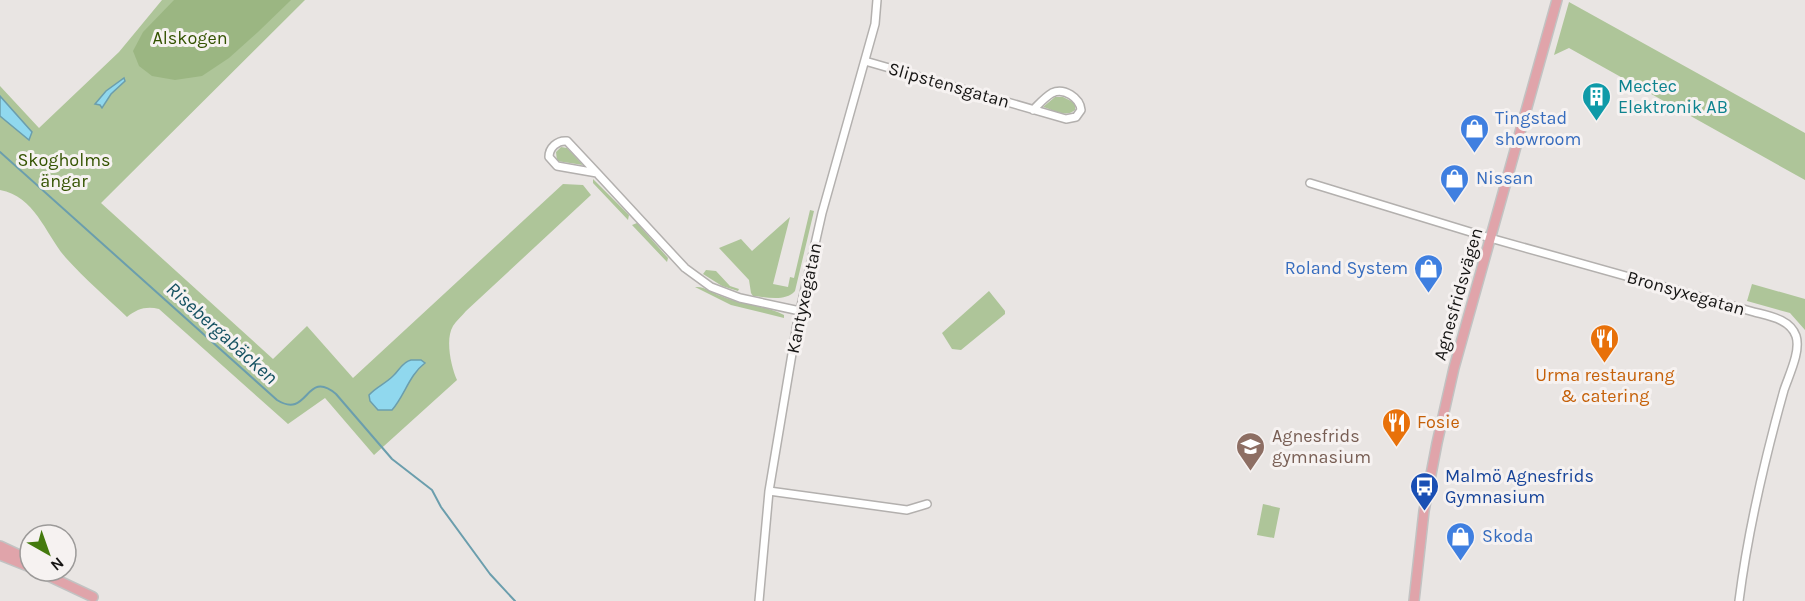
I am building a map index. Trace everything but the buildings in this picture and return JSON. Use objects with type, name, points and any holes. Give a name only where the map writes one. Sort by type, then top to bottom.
[{"type":"main road","name":"Agnesfridsvägen","points":[[1414,601],[1421,535],[1437,443],[1454,368],[1557,0]]},
{"type":"main road","points":[[0,546],[18,554]]},
{"type":"main road","points":[[0,555],[18,562]]},
{"type":"main road","points":[[63,583],[97,599]]},
{"type":"main road","points":[[70,583],[97,599]]},
{"type":"street","name":"Kantyxegatan","points":[[759,601],[769,491],[800,311],[822,213],[875,24],[877,0]]},
{"type":"street","name":"Slipstensgatan","points":[[864,62],[1033,110],[1066,119],[1079,114],[1081,107],[1073,96],[1058,92],[1049,95],[1033,110]]},
{"type":"street","points":[[597,173],[557,166],[549,158],[551,149],[558,142],[567,141],[695,276],[711,287],[730,295],[800,311]]},
{"type":"street","name":"Bronsyxegatan","points":[[1310,183],[1491,238],[1784,321],[1796,337],[1796,351],[1779,407],[1751,528],[1739,601]]},
{"type":"street","points":[[769,491],[907,510],[927,504]]},
{"type":"green space","name":"Skogholms ängar","points":[[162,0],[305,0],[101,203],[273,359],[307,326],[353,378],[563,184],[583,185],[591,195],[456,322],[449,338],[449,345],[457,380],[374,455],[325,398],[288,424],[159,309],[142,309],[127,317],[66,258],[39,218],[23,200],[0,190],[0,86],[39,128],[119,52]]},
{"type":"green space","name":"Alskogen","points":[[174,0],[291,0],[229,58],[202,76],[175,80],[152,76],[139,66],[133,51],[143,32]]},
{"type":"green space","points":[[1569,2],[1805,133],[1805,180],[1569,48],[1554,55]]},
{"type":"green space","points":[[1055,97],[1063,97],[1075,103],[1075,110],[1064,113],[1043,107]]},
{"type":"green space","points":[[561,147],[567,148],[583,165],[557,161],[556,152]]},
{"type":"green space","points":[[593,179],[629,215],[628,220],[593,183]]},
{"type":"green space","points":[[810,210],[814,211],[795,291],[781,298],[753,296],[749,280],[719,248],[741,239],[752,251],[790,217],[773,284],[788,287],[790,277],[794,278]]},
{"type":"green space","points":[[637,223],[668,258],[667,262],[632,225]]},
{"type":"green space","points":[[706,270],[716,271],[730,286],[739,289],[738,291],[722,286],[703,274]]},
{"type":"green space","points":[[1752,284],[1805,299],[1805,330],[1790,313],[1747,301]]},
{"type":"green space","points":[[695,287],[777,312],[784,315],[784,318],[731,305]]},
{"type":"green space","points":[[989,291],[1005,314],[961,350],[952,349],[942,333]]},
{"type":"green space","points":[[1263,504],[1280,508],[1274,538],[1257,535]]},
{"type":"water","points":[[124,78],[125,81],[111,94],[102,108],[95,104],[106,91]]},
{"type":"water","points":[[0,96],[32,132],[29,140],[0,116]]},
{"type":"water","points":[[411,360],[421,360],[425,363],[415,373],[392,410],[378,410],[370,401],[369,395]]},
{"type":"waterway","name":"Risebergabäcken","points":[[0,152],[277,400],[295,404],[318,387],[326,388],[336,394],[392,459],[432,490],[441,507],[490,574],[515,601]]},
{"type":"place","name":"Mectec Elektronik AB","points":[[1597,122]]},
{"type":"place","name":"Tingstad showroom","points":[[1474,154]]},
{"type":"place","name":"Nissan","points":[[1455,204]]},
{"type":"place","name":"Roland System","points":[[1429,294]]},
{"type":"place","name":"Urma restaurang & catering","points":[[1605,364]]},
{"type":"place","name":"Fosie","points":[[1396,448]]},
{"type":"place","name":"Agnesfrids gymnasium","points":[[1251,472]]},
{"type":"place","name":"Malmö Agnesfrids Gymnasium","points":[[1424,512]]},
{"type":"place","name":"Skoda","points":[[1461,562]]}]
